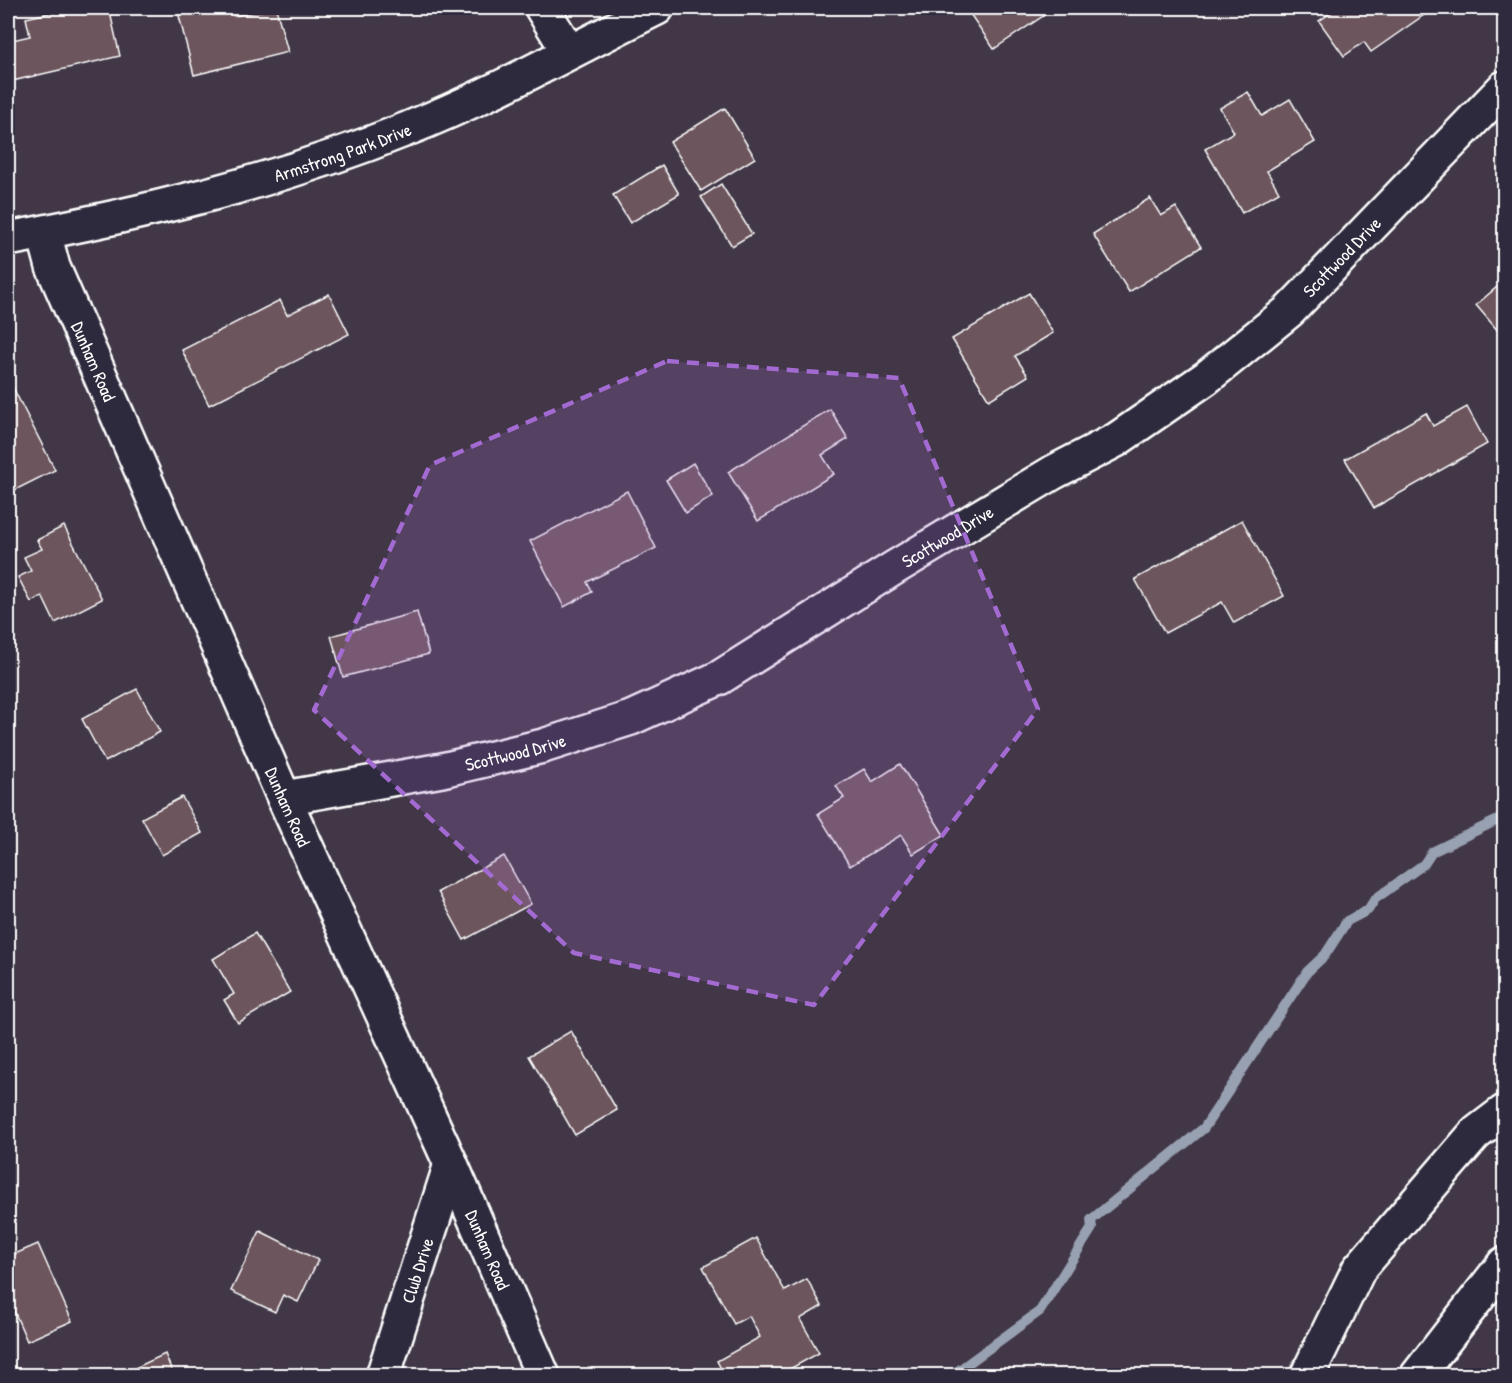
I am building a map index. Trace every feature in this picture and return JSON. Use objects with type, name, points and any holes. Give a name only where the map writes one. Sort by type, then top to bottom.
[{"type":"street","points":[[542,8],[569,52]]},
{"type":"street","name":"Armstrong Park Drive","points":[[8,239],[118,217],[297,169],[407,129],[494,90],[657,8]]},
{"type":"street","name":"Scottwood Drive","points":[[284,798],[442,770],[543,746],[631,718],[719,678],[1054,472],[1116,440],[1206,378],[1289,311],[1504,88]]},
{"type":"street","name":"Dunham Road","points":[[44,233],[53,267],[284,798],[451,1164],[543,1376]]},
{"type":"street","points":[[1307,1376],[1359,1269],[1475,1134],[1504,1112]]},
{"type":"street","name":"Club Drive","points":[[383,1376],[451,1164]]},
{"type":"street","points":[[1417,1376],[1504,1264]]},
{"type":"highlighted area","points":[[667,361],[899,378],[1038,709],[814,1005],[574,953],[314,710],[430,465]]},
{"type":"building","points":[[72,8],[109,8],[120,56],[8,82],[8,41],[30,36],[26,18]]},
{"type":"building","points":[[177,8],[232,8],[234,16],[276,8],[288,52],[194,75]]},
{"type":"building","points":[[966,8],[1055,8],[994,49]]},
{"type":"building","points":[[1329,8],[1434,8],[1371,52],[1364,42],[1344,56],[1319,21],[1332,12]]},
{"type":"building","points":[[1248,92],[1262,116],[1290,99],[1315,142],[1267,171],[1279,192],[1242,213],[1205,149],[1234,132],[1220,108]]},
{"type":"building","points":[[725,108],[755,158],[701,191],[670,142]]},
{"type":"building","points":[[662,165],[679,194],[630,223],[613,195]]},
{"type":"building","points":[[721,184],[752,234],[732,246],[701,197]]},
{"type":"building","points":[[1150,198],[1161,216],[1176,207],[1201,247],[1129,292],[1093,234]]},
{"type":"building","points":[[1504,281],[1504,338],[1476,305]]},
{"type":"building","points":[[1029,293],[1053,333],[1015,356],[1028,376],[989,400],[952,339]]},
{"type":"building","points":[[329,294],[349,334],[209,405],[182,350],[280,300],[287,315]]},
{"type":"building","points":[[8,378],[55,470],[13,491],[8,480]]},
{"type":"building","points":[[1467,407],[1487,444],[1374,508],[1345,459],[1426,413],[1433,426]]},
{"type":"building","points":[[830,409],[848,439],[822,455],[834,474],[758,521],[728,472]]},
{"type":"building","points":[[693,463],[713,496],[686,513],[666,480]]},
{"type":"building","points":[[627,491],[656,548],[587,582],[592,592],[564,607],[530,541]]},
{"type":"building","points":[[1242,520],[1284,596],[1234,623],[1222,602],[1165,633],[1135,579]]},
{"type":"building","points":[[64,526],[102,599],[55,623],[42,596],[31,602],[18,577],[31,571],[24,557],[42,549],[37,540]]},
{"type":"building","points":[[417,612],[429,654],[343,677],[331,636]]},
{"type":"building","points":[[137,689],[160,732],[105,762],[82,719]]},
{"type":"building","points":[[900,764],[944,835],[913,854],[901,835],[850,866],[818,814],[844,798],[836,786],[864,769],[872,782]]},
{"type":"building","points":[[182,797],[202,833],[162,855],[142,818]]},
{"type":"building","points":[[504,856],[531,904],[464,940],[438,892]]},
{"type":"building","points":[[255,933],[290,992],[238,1023],[224,1000],[234,994],[213,959]]},
{"type":"building","points":[[571,1031],[617,1110],[575,1135],[529,1056]]},
{"type":"building","points":[[260,1231],[318,1260],[298,1302],[283,1295],[275,1312],[231,1291]]},
{"type":"building","points":[[756,1238],[785,1291],[807,1279],[822,1306],[800,1319],[819,1353],[777,1376],[725,1376],[717,1361],[760,1337],[749,1316],[734,1324],[703,1267]]},
{"type":"building","points":[[38,1244],[72,1321],[27,1341],[8,1297],[8,1257]]},
{"type":"building","points":[[165,1354],[174,1376],[118,1376]]},
{"type":"waterway","points":[[951,1376],[1040,1311],[1092,1228],[1091,1220],[1204,1128],[1307,972],[1325,955],[1347,921],[1368,910],[1375,899],[1424,864],[1432,852],[1504,817]]}]
